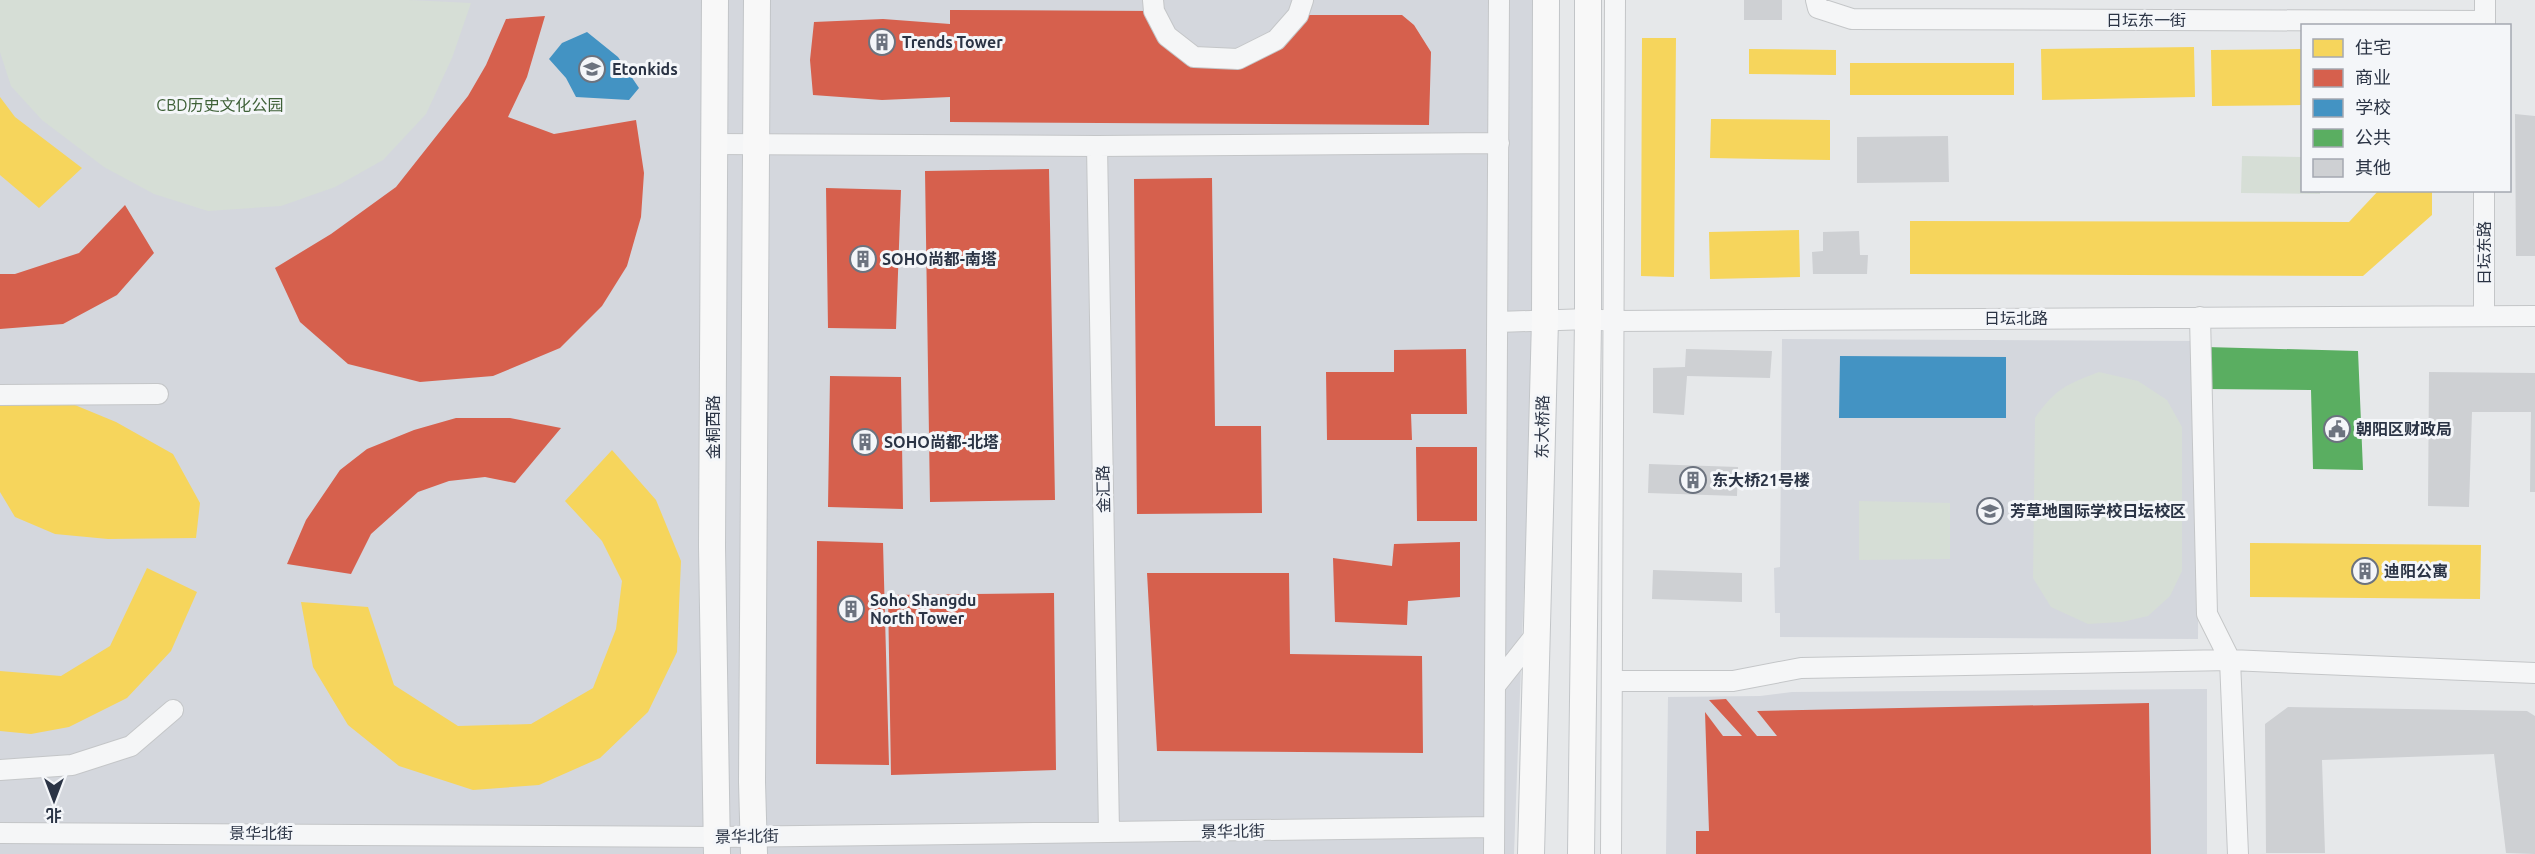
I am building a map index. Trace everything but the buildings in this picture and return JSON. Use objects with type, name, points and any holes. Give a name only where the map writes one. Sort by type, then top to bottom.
[{"type":"main road","name":"金桐西路","points":[[715,0],[712,547],[717,845]]},
{"type":"main road","points":[[754,845],[757,0]]},
{"type":"main road","name":"东大桥路","points":[[1531,854],[1545,320],[1546,0]]},
{"type":"main road","points":[[1581,854],[1588,319],[1588,0]]},
{"type":"street","points":[[1153,0],[1154,11],[1167,36],[1194,57],[1238,59],[1276,40],[1298,15],[1303,0]]},
{"type":"street","points":[[1494,854],[1499,0]]},
{"type":"street","points":[[1611,854],[1615,0]]},
{"type":"street","name":"日坛东一街","points":[[1816,0],[1818,8],[1852,19],[2485,23]]},
{"type":"street","points":[[2485,0],[2485,23]]},
{"type":"street","points":[[714,144],[1097,146],[1499,143]]},
{"type":"street","name":"金汇路","points":[[1097,146],[1109,832]]},
{"type":"street","name":"日坛东路","points":[[2484,192],[2484,316]]},
{"type":"street","name":"日坛北路","points":[[1498,322],[1588,319],[1614,321],[2535,316]]},
{"type":"street","points":[[2200,317],[2206,614],[2230,660],[2238,854]]},
{"type":"street","points":[[0,395],[158,394]]},
{"type":"street","points":[[1495,686],[1537,633]]},
{"type":"street","points":[[1611,681],[1733,681],[1801,668],[2230,660],[2535,673]]},
{"type":"street","points":[[0,770],[72,765],[131,746],[173,710]]},
{"type":"street","name":"景华北街","points":[[0,833],[754,845],[1109,832],[1494,827]]},
{"type":"shaded area","points":[[0,0],[1546,0],[1514,854],[0,854]]},
{"type":"shaded area","name":"芳草地国际学校日坛校区","points":[[1782,339],[2200,341],[2198,639],[1780,637],[1780,613],[1775,613],[1774,568],[1780,567]]},
{"type":"shaded area","points":[[2207,689],[2207,854],[1666,854],[1668,697],[1760,696],[1792,692]]},
{"type":"green space","name":"CBD历史文化公园","points":[[0,0],[409,0],[471,3],[452,58],[426,114],[383,160],[335,187],[281,206],[208,211],[154,194],[104,167],[42,120],[11,86],[0,52]]},
{"type":"green space","points":[[2242,156],[2301,157],[2301,192],[2320,192],[2320,194],[2241,193]]},
{"type":"green space","points":[[2099,372],[2138,381],[2167,400],[2182,427],[2182,571],[2170,596],[2148,616],[2122,622],[2088,624],[2051,607],[2033,578],[2035,418],[2056,394],[2078,380]]},
{"type":"green space","points":[[1859,501],[1950,503],[1950,559],[1859,560]]},
{"type":"place","name":"Trends Tower","points":[[882,42]]},
{"type":"place","name":"Etonkids","points":[[592,69]]},
{"type":"place","name":"SOHO尚都-南塔","points":[[863,259]]},
{"type":"place","name":"朝阳区财政局","points":[[2337,429]]},
{"type":"place","name":"SOHO尚都-北塔","points":[[865,442]]},
{"type":"place","name":"东大桥21号楼","points":[[1693,480]]},
{"type":"place","name":"芳草地国际学校日坛校区","points":[[1990,511]]},
{"type":"place","name":"迪阳公寓","points":[[2365,571]]},
{"type":"place","name":"Soho Shangdu North Tower","points":[[851,609]]}]
